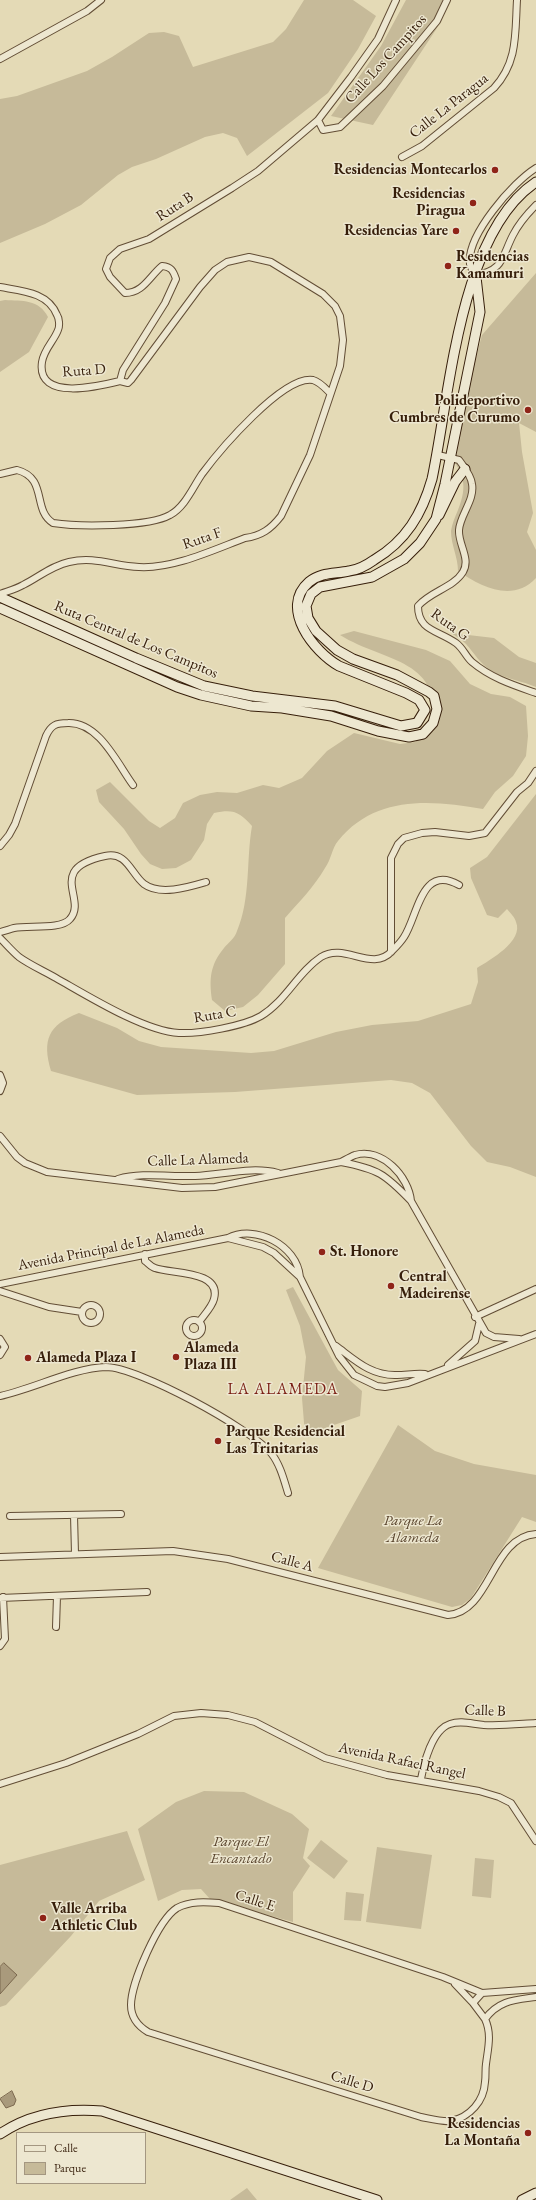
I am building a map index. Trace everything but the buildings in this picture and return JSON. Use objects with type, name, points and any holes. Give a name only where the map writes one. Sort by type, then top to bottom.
[{"type":"main road","points":[[475,275],[489,242],[501,221],[515,201],[536,182]]},
{"type":"main road","name":"Ruta Central de Los Campitos","points":[[0,595],[136,658],[204,686],[252,696],[329,705],[401,726],[417,723],[424,715],[425,710],[419,700],[330,662],[316,648],[306,633],[299,617],[298,603],[304,587],[316,578],[328,573],[350,571],[380,557],[401,540],[417,519],[425,503],[438,455],[464,306],[475,275]]},
{"type":"main road","name":"Ruta Central de Los Campitos","points":[[0,608],[159,679],[201,695],[251,706],[318,713],[345,719],[387,733],[416,736],[423,734],[433,723],[437,709],[434,696],[417,684],[353,659],[337,650],[316,631],[308,618],[306,606],[311,594],[320,587],[372,577],[404,559],[420,543],[436,519],[480,312],[475,275]]},
{"type":"main road","points":[[436,519],[448,500],[455,482],[465,469]]},
{"type":"main road","points":[[0,2134],[20,2122],[56,2111],[102,2111],[377,2200]]},
{"type":"main road","points":[[522,2200],[536,2193]]},
{"type":"street","points":[[0,59],[88,11],[101,0]]},
{"type":"street","name":"Ruta B","points":[[120,380],[123,370],[165,303],[176,279],[174,271],[168,267],[162,266],[140,290],[133,293],[125,293],[110,277],[106,269],[110,258],[120,249],[149,239],[258,171],[318,120],[352,77],[378,39],[396,0]]},
{"type":"street","name":"Calle Los Campitos","points":[[318,120],[323,130],[330,130],[340,127],[353,115],[383,86],[427,34],[437,21],[447,0]]},
{"type":"street","name":"Calle La Paragua","points":[[402,157],[422,146],[503,79],[512,61],[514,50],[517,0]]},
{"type":"street","points":[[536,168],[515,185],[485,221],[470,257],[471,268],[475,275],[491,271],[500,265],[513,234],[524,217],[536,205]]},
{"type":"street","name":"Ruta F","points":[[0,595],[24,584],[46,570],[64,563],[85,560],[103,560],[138,567],[159,567],[245,538],[256,536],[267,530],[281,516],[310,455],[340,366],[343,340],[340,316],[335,306],[314,287],[271,262],[249,257],[226,262],[216,270],[169,326],[131,380],[128,383],[120,380]]},
{"type":"street","name":"Ruta D","points":[[0,287],[35,294],[48,300],[54,308],[58,317],[59,329],[48,343],[42,361],[41,370],[45,378],[53,385],[62,389],[120,380]]},
{"type":"street","points":[[0,474],[17,470],[29,476],[38,489],[43,514],[53,523],[74,525],[159,520],[177,510],[203,473],[245,422],[273,399],[305,381],[319,382],[330,393]]},
{"type":"street","points":[[438,455],[450,456],[459,460],[465,469]]},
{"type":"street","name":"Ruta G","points":[[465,469],[472,484],[472,492],[459,530],[460,541],[466,559],[465,570],[457,580],[425,598],[418,606],[418,616],[422,625],[445,635],[460,645],[470,661],[485,672],[536,693]]},
{"type":"street","points":[[0,846],[9,835],[15,824],[46,736],[50,728],[57,723],[73,723],[92,731],[102,741],[133,786]]},
{"type":"street","points":[[391,952],[391,858],[398,844],[404,838],[422,833],[435,832],[469,836],[478,836],[485,833],[517,792],[528,784],[536,771]]},
{"type":"street","points":[[0,932],[15,928],[64,924],[71,919],[75,910],[70,883],[72,874],[86,862],[107,855],[117,856],[126,862],[144,884],[153,888],[188,887],[206,882]]},
{"type":"street","name":"Ruta C","points":[[0,938],[20,957],[100,1002],[156,1028],[180,1033],[240,1025],[261,1016],[275,1006],[313,962],[326,954],[343,952],[373,960],[385,957],[404,936],[419,900],[427,888],[434,882],[442,880],[451,880],[459,885]]},
{"type":"street","points":[[0,1075],[3,1083],[0,1091]]},
{"type":"street","name":"Calle La Alameda","points":[[0,1136],[17,1157],[36,1168],[47,1172],[118,1179],[146,1185],[197,1188],[215,1187],[341,1162],[355,1155],[365,1154],[383,1160],[399,1173],[410,1192],[411,1201]]},
{"type":"street","points":[[377,1170],[383,1160]]},
{"type":"street","name":"Calle La Alameda","points":[[341,1162],[377,1170],[411,1201],[475,1317]]},
{"type":"street","name":"Calle La Alameda","points":[[118,1179],[129,1176],[196,1176],[266,1170],[279,1174]]},
{"type":"street","points":[[196,1176],[197,1188]]},
{"type":"street","name":"Avenida Principal de La Alameda","points":[[0,1284],[228,1238],[236,1234],[248,1232],[271,1240],[288,1251],[299,1269],[300,1276],[345,1365],[354,1375],[370,1384],[385,1387],[408,1383],[427,1374],[536,1334]]},
{"type":"street","name":"Avenida Principal de La Alameda","points":[[228,1238],[263,1247],[274,1253],[300,1276]]},
{"type":"street","points":[[263,1247],[271,1240]]},
{"type":"street","points":[[145,1254],[145,1260],[154,1268],[202,1277],[211,1282],[214,1299],[199,1322]]},
{"type":"street","points":[[523,1339],[494,1337],[486,1334],[475,1317],[536,1289]]},
{"type":"street","points":[[0,1291],[49,1307],[82,1312]]},
{"type":"street","points":[[440,1370],[461,1355],[475,1341],[479,1324]]},
{"type":"street","points":[[0,1339],[5,1347],[0,1354]]},
{"type":"street","name":"Avenida Principal de La Alameda","points":[[336,1346],[359,1364],[374,1372],[389,1375],[427,1374]]},
{"type":"street","points":[[0,1396],[102,1368],[130,1372],[158,1384],[243,1428],[272,1454],[288,1493]]},
{"type":"street","points":[[370,1384],[374,1372]]},
{"type":"street","points":[[10,1516],[121,1514]]},
{"type":"street","points":[[74,1515],[75,1554]]},
{"type":"street","name":"Calle A","points":[[0,1557],[173,1551],[199,1553],[448,1615],[462,1611],[474,1602],[494,1568],[516,1539],[525,1535],[536,1534]]},
{"type":"street","points":[[0,1646],[5,1639],[2,1597],[147,1592]]},
{"type":"street","points":[[56,1596],[56,1627]]},
{"type":"street","name":"Avenida Rafael Rangel","points":[[0,1784],[66,1763],[138,1734],[174,1716],[201,1713],[243,1718],[325,1758],[387,1775],[421,1779],[500,1797],[511,1803],[536,1841]]},
{"type":"street","name":"Calle B","points":[[421,1779],[423,1768],[435,1737],[441,1729],[449,1724],[458,1722],[500,1725],[536,1723]]},
{"type":"street","name":"Calle E","points":[[135,2020],[132,2013],[132,1997],[150,1946],[155,1935],[170,1914],[187,1904],[219,1903],[443,1977],[482,1993]]},
{"type":"street","name":"Calle E","points":[[443,1977],[457,1985],[473,2003]]},
{"type":"street","points":[[473,2003],[482,1993],[536,1989]]},
{"type":"street","points":[[485,2019],[500,2004],[510,2000],[536,1997]]},
{"type":"street","name":"Calle D","points":[[135,2020],[140,2028],[148,2032],[421,2117],[450,2121],[470,2112],[478,2104],[483,2094],[489,2028],[485,2019],[473,2003]]},
{"type":"green space","points":[[304,0],[353,0],[376,16],[358,49],[328,93],[247,156],[237,138],[223,133],[205,137],[156,159],[132,167],[118,175],[81,205],[45,224],[0,243],[0,99],[17,96],[87,71],[149,33],[164,32],[179,36],[193,67],[273,42],[286,29]]},
{"type":"green space","points":[[406,0],[448,0],[441,22],[373,125],[331,116],[381,46]]},
{"type":"green space","points":[[536,273],[536,432],[519,423],[522,452],[533,513],[527,532],[536,550],[536,578],[527,586],[517,590],[497,590],[487,587],[458,571],[451,531],[463,494],[463,480],[458,467],[448,453],[456,432],[482,335]]},
{"type":"green space","points":[[0,301],[30,302],[40,307],[48,317],[29,352],[0,372]]},
{"type":"green space","points":[[354,631],[426,650],[450,661],[470,684],[491,694],[510,697],[526,706],[528,736],[526,756],[513,776],[495,792],[483,809],[444,804],[405,804],[386,808],[369,815],[353,826],[336,844],[327,865],[316,882],[285,918],[285,964],[258,995],[243,1007],[225,1011],[212,1000],[212,972],[213,966],[219,954],[236,934],[241,918],[246,892],[252,826],[236,813],[227,811],[214,813],[207,824],[204,840],[191,860],[176,868],[162,869],[150,864],[141,854],[124,829],[99,802],[96,790],[110,782],[149,821],[160,828],[175,818],[183,803],[200,795],[217,792],[237,793],[263,785],[279,788],[302,778],[327,751],[354,733],[400,744],[415,742],[431,731],[433,707],[429,689],[421,676],[408,666],[340,635]]},
{"type":"green space","points":[[451,633],[494,638],[519,657],[536,663],[536,687],[492,671],[481,662],[459,638]]},
{"type":"green space","points":[[536,794],[536,1177],[510,1167],[487,1162],[471,1146],[430,1093],[412,1083],[391,1080],[235,1092],[137,1095],[51,1071],[47,1051],[50,1035],[54,1028],[60,1023],[79,1013],[117,1028],[139,1041],[161,1047],[251,1053],[274,1051],[336,1032],[372,1025],[418,1021],[471,1004],[478,982],[477,968],[497,955],[511,943],[517,929],[515,918],[507,909],[498,918],[487,915],[471,878],[470,868],[487,857]]},
{"type":"green space","points":[[293,1287],[338,1370],[362,1391],[360,1416],[305,1435],[302,1398],[306,1357],[300,1326],[286,1290]]},
{"type":"green space","name":"Parque La Alameda","points":[[398,1425],[435,1451],[474,1464],[536,1475],[536,1522],[522,1517],[471,1598],[462,1605],[452,1607],[318,1568]]},
{"type":"green space","name":"Parque El Encantado","points":[[204,1791],[244,1792],[292,1814],[309,1829],[303,1858],[310,1866],[293,1892],[293,1922],[210,1899],[201,1889],[182,1890],[158,1901],[138,1829],[176,1802]]},
{"type":"green space","name":"Valle Arriba Athletic Club","points":[[127,1831],[145,1880],[99,1901],[71,1936],[6,2005],[0,2007],[0,1865]]},
{"type":"green space","points":[[321,1840],[348,1861],[334,1879],[307,1858]]},
{"type":"green space","points":[[377,1847],[432,1855],[421,1929],[366,1922]]},
{"type":"green space","points":[[475,1858],[494,1860],[491,1898],[472,1896]]},
{"type":"green space","points":[[346,1892],[364,1894],[361,1921],[344,1920]]},
{"type":"green space","points":[[247,2188],[257,2200],[230,2200]]},
{"type":"shaded area","points":[[4,1963],[17,1975],[0,1994],[0,1967]]},
{"type":"shaded area","points":[[12,2091],[16,2100],[14,2105],[6,2108],[0,2099]]},
{"type":"place","name":"Residencias Montecarlos","points":[[495,170]]},
{"type":"place","name":"Residencias Piragua","points":[[473,203]]},
{"type":"place","name":"Residencias Yare","points":[[456,231]]},
{"type":"place","name":"Residencias Kamamuri","points":[[448,266]]},
{"type":"place","name":"Polideportivo Cumbres de Curumo","points":[[528,410]]},
{"type":"place","name":"St. Honore","points":[[322,1252]]},
{"type":"place","name":"Central Madeirense","points":[[391,1286]]},
{"type":"place","name":"Alameda Plaza III","points":[[176,1357]]},
{"type":"place","name":"Alameda Plaza I","points":[[28,1358]]},
{"type":"place","name":"Parque Residencial Las Trinitarias","points":[[218,1441]]},
{"type":"place","name":"Valle Arriba Athletic Club","points":[[43,1918]]},
{"type":"place","name":"Residencias La Montaña","points":[[528,2133]]},
{"type":"district","name":"LA ALAMEDA","points":[[283,1390]]}]
